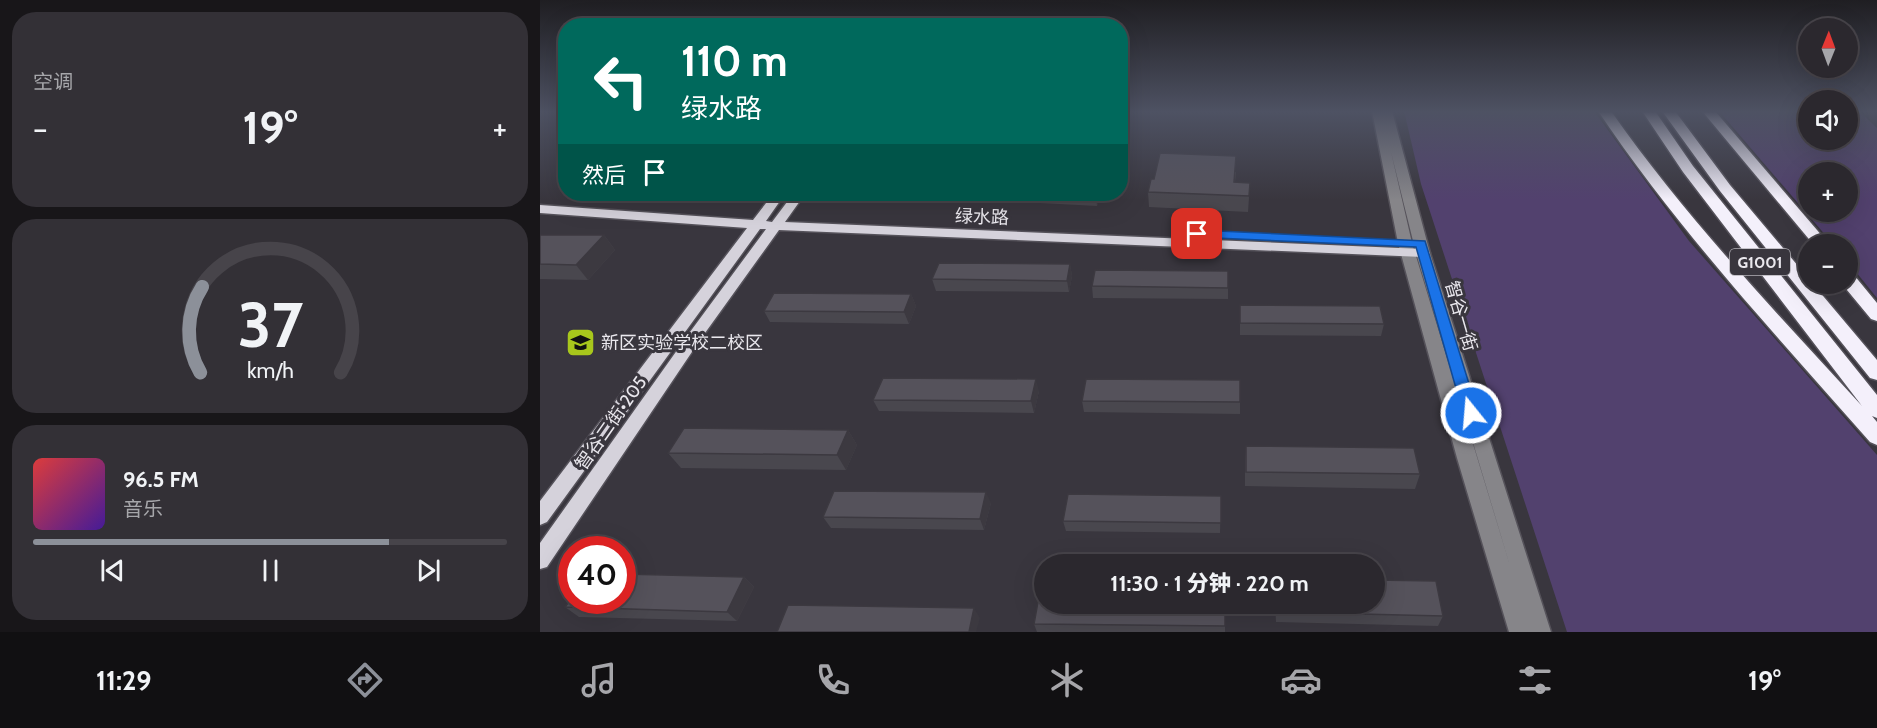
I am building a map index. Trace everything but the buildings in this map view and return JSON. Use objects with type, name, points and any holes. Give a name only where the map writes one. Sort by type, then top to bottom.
[{"type":"highway","points":[[1625,140],[1658,187],[1711,251],[1877,436]]},
{"type":"highway","name":"G1001","points":[[1669,140],[1695,178],[1877,410]]},
{"type":"highway","name":"G1001","points":[[1690,140],[1725,188],[1877,373]]},
{"type":"highway","points":[[1733,140],[1813,234]]},
{"type":"highway","points":[[1858,291],[1877,315]]},
{"type":"main road","name":"绿水路","points":[[540,200],[768,220]]},
{"type":"main road","name":"智谷二街•205","points":[[540,560],[768,220],[776,201]]},
{"type":"main road","name":"智谷二街•205","points":[[540,516],[768,220],[791,201]]},
{"type":"main road","name":"绿水路","points":[[540,209],[1414,248]]},
{"type":"street","name":"智谷一街","points":[[1385,140],[1466,458],[1520,632]]},
{"type":"street","name":"智谷一街","points":[[1393,140],[1414,248],[1540,632]]},
{"type":"shaded area","points":[[1411,140],[1616,140],[1689,241],[1877,455],[1877,632],[1567,632],[1421,184]]},
{"type":"shaded area","points":[[1744,140],[1798,140],[1798,150],[1858,150],[1858,140],[1877,140],[1877,298],[1858,274],[1858,234],[1824,234],[1814,222],[1858,222],[1858,162],[1798,162],[1798,203]]},
{"type":"place","name":"新区实验学校二校区","points":[[580,343]]},
{"type":"route","points":[[1197,234],[1421,244],[1471,413]]}]
